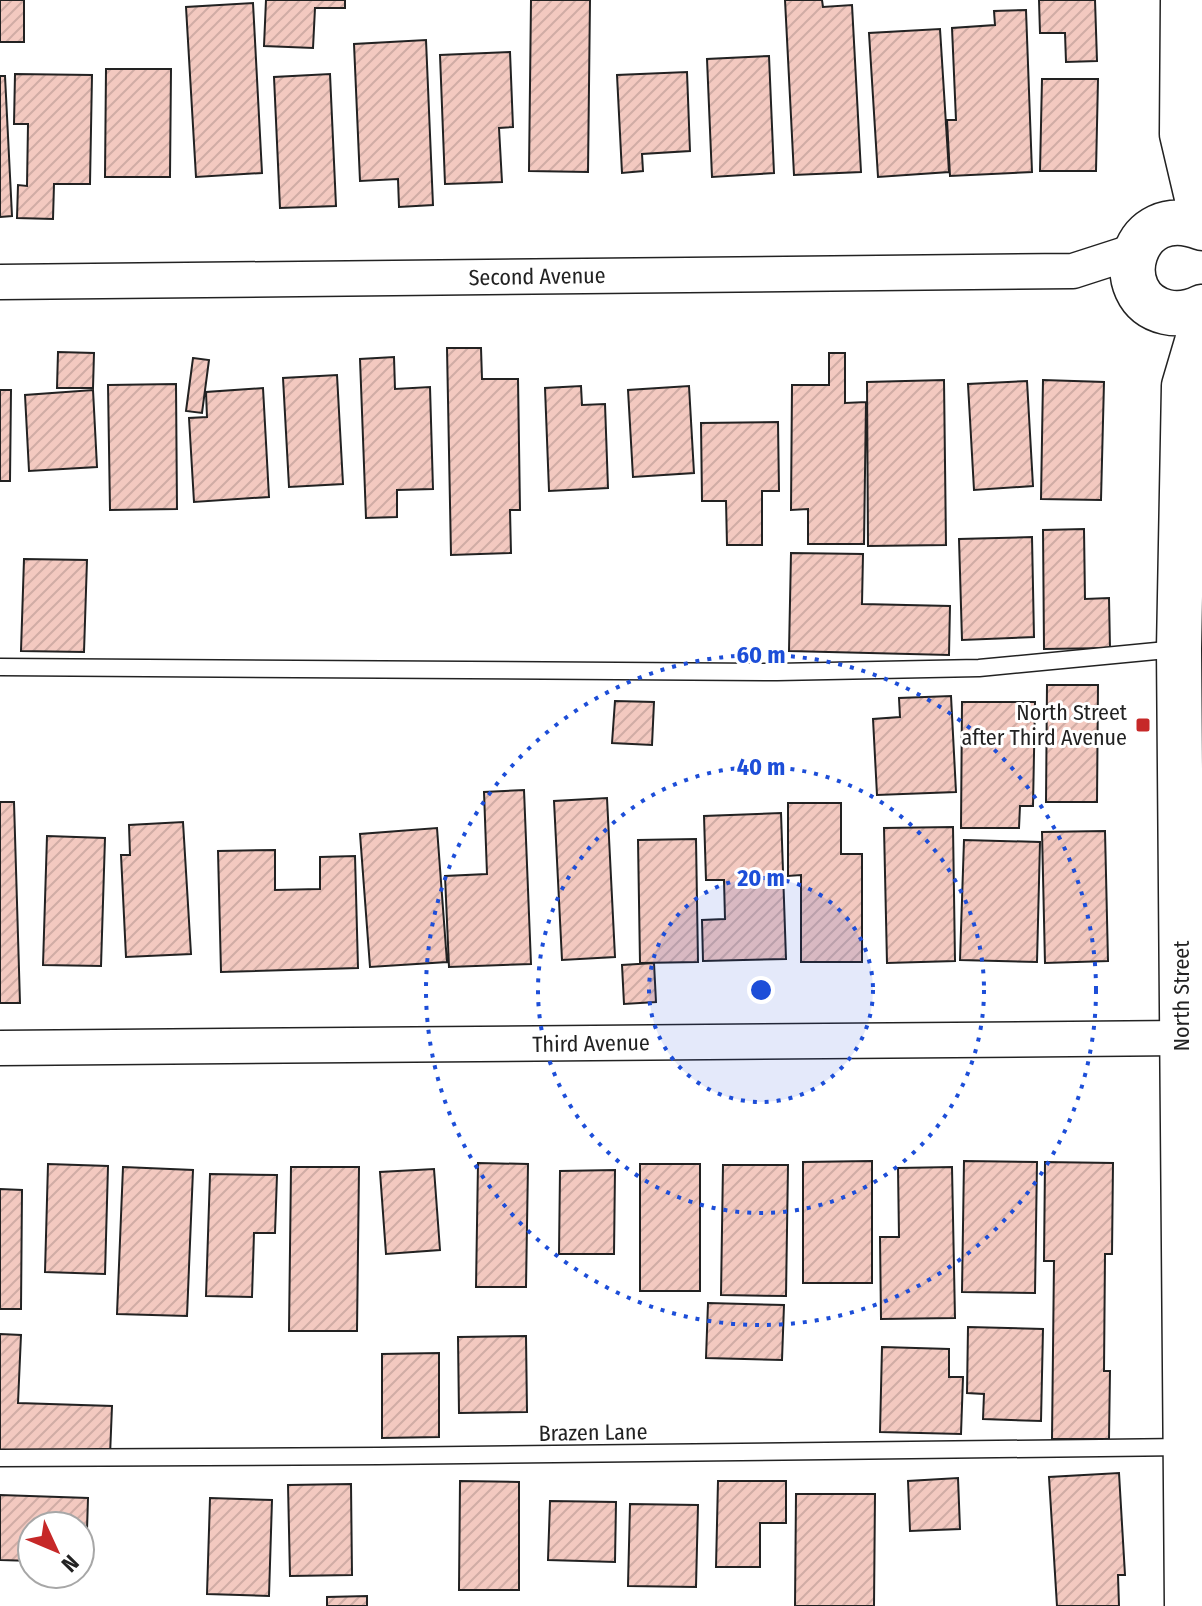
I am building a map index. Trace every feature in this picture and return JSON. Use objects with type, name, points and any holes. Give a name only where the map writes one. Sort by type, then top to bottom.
[{"type":"main road","points":[[1183,0],[1182,134],[1202,219]]},
{"type":"main road","points":[[1146,239],[1182,134]]},
{"type":"main road","points":[[1146,239],[1172,222],[1202,228]]},
{"type":"main road","name":"North Street","points":[[1146,239],[1132,267],[1135,285],[1152,305],[1184,386]]},
{"type":"main road","points":[[1152,305],[1176,314],[1193,312],[1202,307]]},
{"type":"main road","name":"North Street","points":[[1187,1606],[1179,649],[1184,386],[1202,325]]},
{"type":"street","name":"Second Avenue","points":[[0,282],[1073,271],[1146,239]]},
{"type":"street","name":"Second Avenue","points":[[1073,271],[1152,305]]},
{"type":"street","name":"Third Avenue","points":[[0,1048],[1182,1038]]},
{"type":"lane","points":[[0,667],[793,672],[979,668],[1179,649]]},
{"type":"lane","name":"Brazen Lane","points":[[0,1458],[1186,1447]]},
{"type":"building","points":[[0,0],[24,0],[24,42],[0,42]]},
{"type":"building","points":[[266,0],[345,0],[345,8],[315,8],[313,48],[264,46]]},
{"type":"building","points":[[531,0],[590,0],[588,172],[529,171]]},
{"type":"building","points":[[785,0],[822,0],[823,7],[852,5],[861,172],[794,175]]},
{"type":"building","points":[[1039,0],[1095,0],[1097,61],[1066,62],[1065,33],[1040,33]]},
{"type":"building","points":[[253,3],[262,173],[196,177],[186,7]]},
{"type":"building","points":[[1026,10],[1032,172],[950,176],[947,120],[956,120],[952,28],[995,25],[994,11]]},
{"type":"building","points":[[940,29],[949,172],[878,177],[869,33]]},
{"type":"building","points":[[426,40],[433,205],[399,207],[398,179],[360,181],[354,44]]},
{"type":"building","points":[[510,52],[513,127],[499,128],[502,182],[445,184],[440,55]]},
{"type":"building","points":[[769,56],[774,173],[712,177],[707,59]]},
{"type":"building","points":[[106,69],[171,69],[170,177],[105,177]]},
{"type":"building","points":[[687,72],[690,151],[642,154],[643,171],[622,173],[617,75]]},
{"type":"building","points":[[15,74],[92,75],[90,184],[54,184],[53,219],[17,218],[18,185],[27,186],[28,124],[14,124]]},
{"type":"building","points":[[330,74],[336,206],[280,208],[274,77]]},
{"type":"building","points":[[0,76],[5,76],[12,216],[0,217]]},
{"type":"building","points":[[1042,79],[1098,79],[1096,171],[1040,171]]},
{"type":"building","points":[[447,348],[481,348],[482,379],[518,379],[520,510],[510,510],[511,553],[451,555]]},
{"type":"building","points":[[58,352],[94,353],[93,388],[57,388]]},
{"type":"building","points":[[829,353],[845,353],[845,403],[866,402],[864,544],[808,544],[808,509],[791,510],[792,385],[829,385]]},
{"type":"building","points":[[394,357],[395,389],[430,387],[433,489],[397,490],[397,517],[366,518],[360,359]]},
{"type":"building","points":[[193,358],[209,360],[202,413],[186,411]]},
{"type":"building","points":[[337,375],[343,484],[289,487],[283,378]]},
{"type":"building","points":[[944,380],[946,545],[868,546],[867,382]]},
{"type":"building","points":[[1043,380],[1104,382],[1101,500],[1041,499]]},
{"type":"building","points":[[1027,381],[1033,486],[974,490],[968,384]]},
{"type":"building","points":[[176,384],[177,509],[110,510],[108,385]]},
{"type":"building","points":[[581,386],[582,405],[605,404],[608,488],[549,491],[545,388]]},
{"type":"building","points":[[689,386],[694,473],[633,477],[628,390]]},
{"type":"building","points":[[263,388],[269,497],[194,502],[189,418],[207,417],[206,392]]},
{"type":"building","points":[[0,390],[11,390],[10,481],[0,481]]},
{"type":"building","points":[[93,390],[97,467],[29,471],[25,395]]},
{"type":"building","points":[[778,422],[779,491],[762,491],[762,545],[727,545],[726,501],[702,501],[701,423]]},
{"type":"building","points":[[1084,529],[1085,599],[1109,598],[1110,648],[1044,649],[1043,530]]},
{"type":"building","points":[[1032,537],[1034,637],[962,640],[959,539]]},
{"type":"building","points":[[791,553],[863,554],[862,604],[950,606],[949,655],[789,651]]},
{"type":"building","points":[[24,559],[87,560],[84,652],[21,651]]},
{"type":"building","points":[[1047,685],[1098,685],[1097,802],[1046,802]]},
{"type":"building","points":[[951,696],[956,792],[877,795],[873,719],[900,717],[899,698]]},
{"type":"building","points":[[615,701],[654,702],[652,745],[612,743]]},
{"type":"building","points":[[962,702],[1035,702],[1033,806],[1020,806],[1019,828],[961,828]]},
{"type":"building","points":[[524,790],[531,964],[449,967],[445,876],[487,874],[484,792]]},
{"type":"building","points":[[607,798],[615,957],[562,960],[554,801]]},
{"type":"building","points":[[0,802],[14,802],[20,1003],[0,1003]]},
{"type":"building","points":[[788,803],[841,803],[841,854],[862,854],[862,962],[801,962],[801,875],[788,876]]},
{"type":"building","points":[[781,813],[786,959],[703,961],[702,920],[725,919],[724,880],[706,880],[704,816]]},
{"type":"building","points":[[183,822],[191,954],[126,957],[121,855],[130,855],[129,825]]},
{"type":"building","points":[[953,827],[955,961],[887,963],[884,828]]},
{"type":"building","points":[[437,828],[447,962],[370,967],[360,834]]},
{"type":"building","points":[[1105,831],[1108,961],[1045,963],[1042,832]]},
{"type":"building","points":[[47,836],[105,838],[101,966],[43,965]]},
{"type":"building","points":[[696,839],[698,962],[640,963],[638,840]]},
{"type":"building","points":[[964,840],[1040,842],[1037,962],[960,960]]},
{"type":"building","points":[[275,850],[275,890],[320,889],[320,857],[355,856],[358,968],[221,972],[218,851]]},
{"type":"building","points":[[654,963],[656,1002],[624,1004],[622,965]]},
{"type":"building","points":[[872,1161],[872,1283],[803,1283],[803,1162]]},
{"type":"building","points":[[964,1161],[1037,1162],[1035,1293],[962,1292]]},
{"type":"building","points":[[1045,1162],[1113,1163],[1112,1254],[1105,1254],[1104,1371],[1110,1371],[1109,1439],[1052,1439],[1054,1261],[1044,1261]]},
{"type":"building","points":[[478,1163],[528,1164],[526,1287],[476,1287]]},
{"type":"building","points":[[48,1164],[108,1166],[105,1274],[45,1272]]},
{"type":"building","points":[[640,1164],[700,1164],[700,1291],[640,1291]]},
{"type":"building","points":[[723,1165],[788,1165],[786,1296],[721,1295]]},
{"type":"building","points":[[123,1167],[193,1170],[187,1316],[117,1314]]},
{"type":"building","points":[[291,1167],[359,1167],[357,1331],[289,1331]]},
{"type":"building","points":[[952,1167],[955,1318],[881,1319],[880,1237],[899,1237],[898,1168]]},
{"type":"building","points":[[434,1169],[440,1250],[386,1254],[380,1172]]},
{"type":"building","points":[[615,1170],[614,1254],[559,1254],[560,1171]]},
{"type":"building","points":[[210,1174],[277,1175],[275,1233],[254,1233],[252,1297],[206,1296]]},
{"type":"building","points":[[0,1189],[22,1190],[21,1309],[0,1309]]},
{"type":"building","points":[[708,1303],[784,1305],[782,1360],[706,1358]]},
{"type":"building","points":[[968,1327],[1043,1329],[1041,1421],[983,1419],[984,1394],[967,1393]]},
{"type":"building","points":[[0,1334],[21,1335],[18,1403],[112,1406],[110,1456],[0,1452]]},
{"type":"building","points":[[526,1336],[527,1412],[459,1413],[458,1337]]},
{"type":"building","points":[[882,1347],[949,1349],[949,1377],[963,1377],[961,1434],[880,1432]]},
{"type":"building","points":[[439,1353],[439,1437],[382,1438],[382,1354]]},
{"type":"building","points":[[1119,1473],[1125,1575],[1118,1575],[1119,1606],[1057,1606],[1049,1477]]},
{"type":"building","points":[[958,1478],[960,1529],[910,1531],[908,1481]]},
{"type":"building","points":[[460,1481],[519,1482],[519,1590],[459,1590]]},
{"type":"building","points":[[718,1481],[786,1481],[786,1523],[760,1523],[760,1567],[716,1567]]},
{"type":"building","points":[[351,1484],[352,1575],[290,1576],[288,1485]]},
{"type":"building","points":[[796,1494],[875,1494],[874,1606],[795,1606]]},
{"type":"building","points":[[0,1495],[88,1498],[88,1510],[16,1510],[16,1560],[0,1560]]},
{"type":"building","points":[[210,1498],[272,1500],[269,1596],[207,1594]]},
{"type":"building","points":[[550,1501],[616,1502],[615,1562],[548,1560]]},
{"type":"building","points":[[630,1504],[698,1505],[696,1587],[628,1586]]},
{"type":"building","points":[[367,1596],[367,1606],[327,1606],[327,1597]]},
{"type":"place","name":"North Street after Third Avenue","points":[[1143,725]]}]
